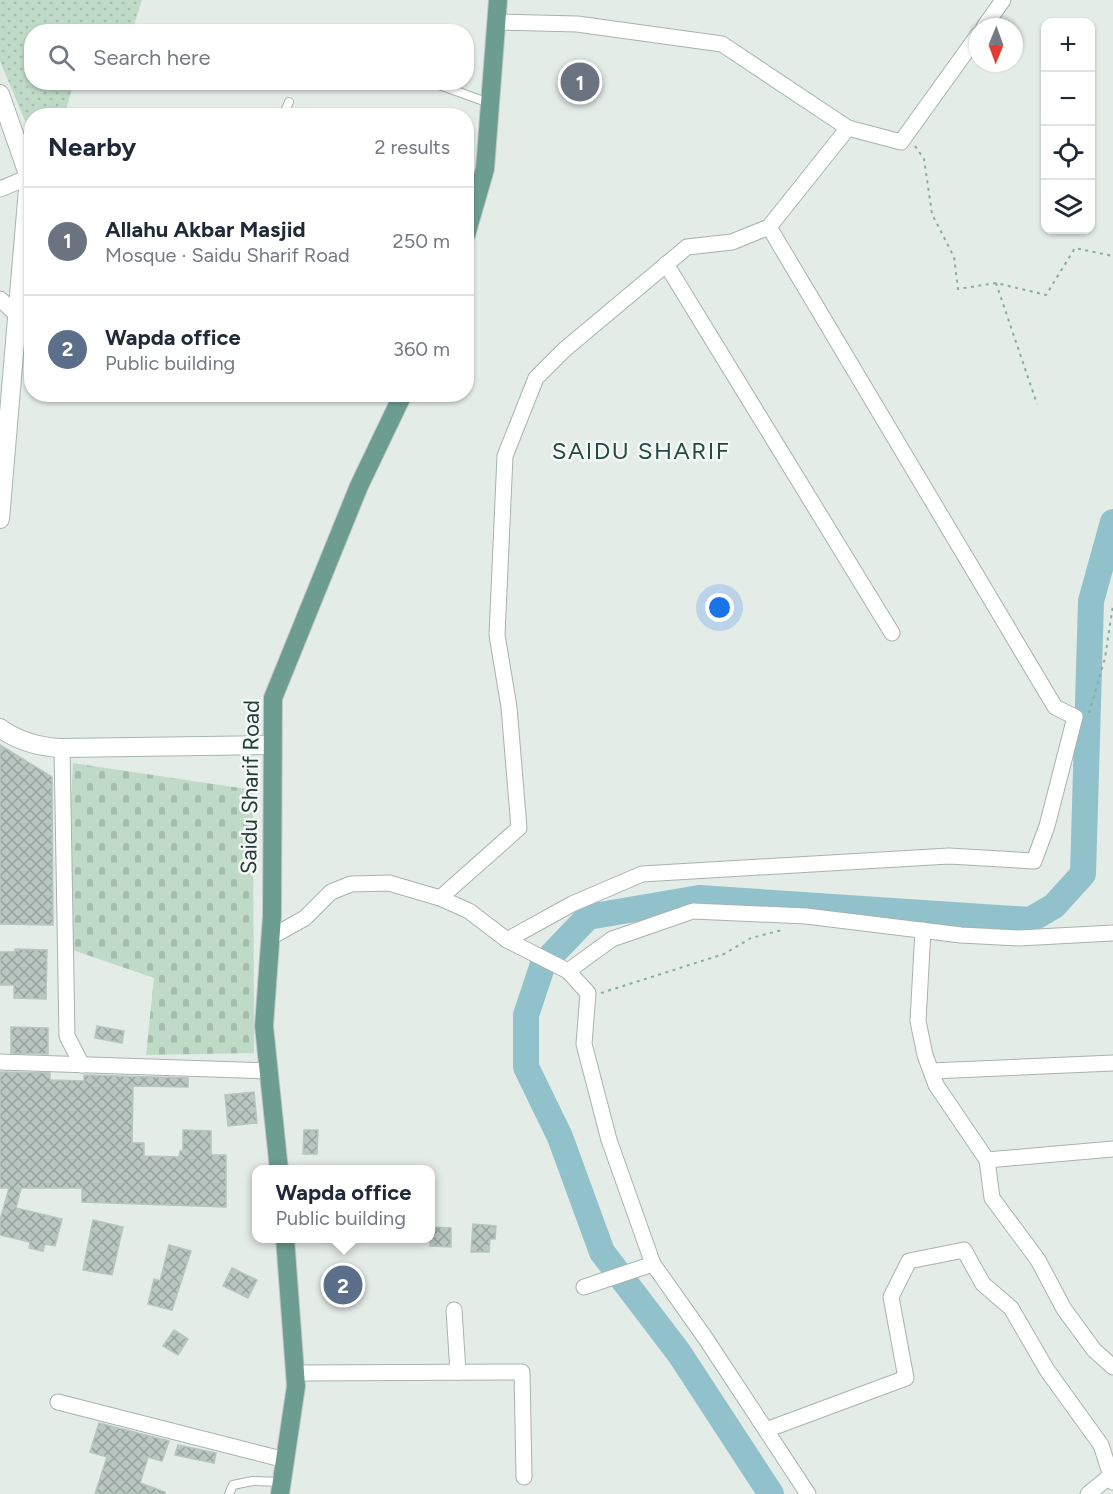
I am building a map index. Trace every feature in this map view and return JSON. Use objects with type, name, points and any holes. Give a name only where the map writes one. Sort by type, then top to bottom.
[{"type":"main road","points":[[474,199],[485,169],[498,0]]},
{"type":"main road","name":"Saidu Sharif Road","points":[[278,1165],[264,1026],[271,937],[273,698],[359,486],[399,402]]},
{"type":"main road","points":[[281,1488],[296,1386],[285,1243]]},
{"type":"street","points":[[990,18],[1003,0]]},
{"type":"street","points":[[496,22],[577,24],[722,44],[848,128],[902,142],[969,48]]},
{"type":"street","points":[[0,94],[24,163]]},
{"type":"street","points":[[440,898],[519,828],[509,707],[497,635],[505,456],[536,378],[564,350],[687,247],[732,242],[769,227],[848,128]]},
{"type":"street","points":[[0,189],[24,179]]},
{"type":"street","points":[[508,940],[572,904],[642,874],[949,856],[1034,861],[1075,717],[1055,707],[769,227]]},
{"type":"street","points":[[0,519],[3,441],[18,316],[24,240]]},
{"type":"street","points":[[666,264],[892,633]]},
{"type":"street","points":[[0,299],[18,316]]},
{"type":"street","points":[[0,728],[41,747],[271,745]]},
{"type":"street","points":[[62,748],[67,1036],[82,1065]]},
{"type":"street","points":[[271,937],[305,918],[331,892],[351,884],[389,883],[440,898],[469,911],[508,940],[568,971],[588,993],[584,1044],[609,1140],[652,1265],[808,1494]]},
{"type":"street","points":[[568,971],[612,939],[693,911],[806,916],[923,930],[1019,938],[1113,933]]},
{"type":"street","points":[[923,930],[918,1021],[936,1085],[987,1160],[992,1198],[1038,1260],[1064,1309],[1094,1350],[1113,1368]]},
{"type":"street","points":[[0,1062],[269,1071]]},
{"type":"street","points":[[931,1071],[1113,1063]]},
{"type":"street","points":[[987,1160],[1113,1149]]},
{"type":"street","points":[[766,1430],[906,1378],[891,1297],[909,1261],[964,1250],[983,1284],[1011,1308],[1047,1370],[1101,1445],[1112,1479],[1088,1494]]},
{"type":"street","points":[[584,1287],[652,1265]]},
{"type":"street","points":[[454,1310],[458,1372]]},
{"type":"street","points":[[295,1373],[522,1372],[524,1477]]},
{"type":"street","points":[[58,1402],[285,1460]]},
{"type":"lane","points":[[452,90],[490,104]]},
{"type":"lane","points":[[286,108],[289,102]]},
{"type":"lane","points":[[229,1494],[233,1485],[241,1481],[281,1488]]},
{"type":"path","points":[[907,134],[924,159],[932,214],[954,257],[958,289],[996,283],[1046,296],[1074,248],[1113,256]]},
{"type":"path","points":[[996,283],[1037,404]]},
{"type":"path","points":[[1074,724],[1086,724],[1106,658],[1113,604]]},
{"type":"path","points":[[588,993],[600,993],[680,969],[724,954],[751,938],[785,930]]},
{"type":"green space","points":[[0,0],[142,0],[134,24],[24,24],[24,90],[71,90],[67,108],[24,108],[24,118],[0,61]]},
{"type":"green space","points":[[73,763],[253,790],[254,1053],[146,1055],[154,978],[64,947]]},
{"type":"building","points":[[0,745],[52,777],[53,925],[0,924]]},
{"type":"building","points":[[15,949],[47,950],[46,999],[14,998],[14,985],[0,985],[0,952],[15,952]]},
{"type":"building","points":[[97,1026],[124,1031],[122,1043],[95,1038]]},
{"type":"building","points":[[11,1027],[48,1028],[48,1054],[11,1053]]},
{"type":"building","points":[[0,1072],[50,1073],[50,1080],[84,1081],[84,1075],[188,1078],[188,1087],[133,1086],[132,1143],[144,1143],[144,1156],[179,1157],[180,1151],[183,1151],[183,1130],[211,1131],[211,1155],[226,1155],[226,1207],[82,1202],[82,1188],[21,1188],[16,1208],[62,1219],[55,1246],[45,1244],[43,1251],[29,1248],[30,1242],[0,1235],[0,1220],[9,1188],[0,1188]]},
{"type":"building","points":[[254,1092],[257,1123],[228,1126],[225,1095]]},
{"type":"building","points":[[304,1130],[318,1130],[317,1154],[303,1154]]},
{"type":"building","points":[[93,1220],[123,1227],[112,1275],[83,1270]]},
{"type":"building","points":[[473,1224],[496,1226],[495,1239],[490,1239],[489,1252],[471,1252]]},
{"type":"building","points":[[435,1227],[451,1228],[451,1247],[430,1246],[430,1243],[435,1243]]},
{"type":"building","points":[[169,1245],[191,1251],[172,1310],[148,1304],[154,1279],[160,1281]]},
{"type":"building","points":[[232,1268],[257,1280],[248,1298],[223,1286]]},
{"type":"building","points":[[174,1330],[188,1339],[178,1355],[163,1346]]},
{"type":"building","points":[[99,1423],[169,1441],[162,1461],[148,1457],[140,1483],[165,1492],[165,1494],[95,1494],[107,1457],[90,1452]]},
{"type":"building","points":[[178,1445],[216,1453],[214,1463],[175,1455]]},
{"type":"waterway","points":[[771,1494],[679,1353],[602,1252],[560,1137],[526,1067],[526,1015],[543,964],[588,917],[699,898],[1030,920],[1054,906],[1083,874],[1091,601],[1113,522]]},
{"type":"place","name":"Allahu Akbar Masjid","points":[[580,82]]},
{"type":"place","name":"Wapda office","points":[[343,1285]]},
{"type":"district","name":"SAIDU SHARIF","points":[[641,450]]}]
